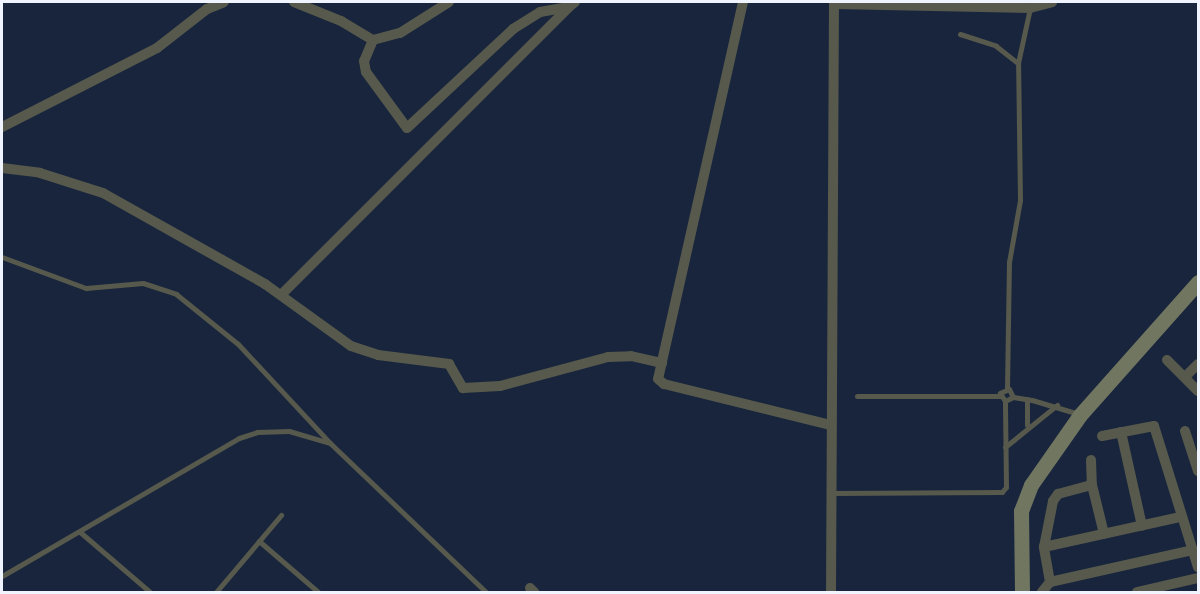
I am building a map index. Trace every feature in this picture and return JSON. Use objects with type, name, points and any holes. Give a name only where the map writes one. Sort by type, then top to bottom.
[{"type":"street","points":[[2,127],[157,48],[207,9],[224,2]]},
{"type":"street","points":[[294,2],[341,21],[373,40],[400,33],[449,2]]},
{"type":"street","points":[[743,2],[658,379],[664,384],[831,425]]},
{"type":"street","points":[[831,592],[834,3],[1030,5],[1052,2]]},
{"type":"street","points":[[373,40],[364,61],[366,72],[407,128],[513,29],[540,12],[572,4]]},
{"type":"street","points":[[281,295],[572,4]]},
{"type":"street","points":[[2,168],[39,173],[103,193],[281,295],[351,346],[378,355],[448,364],[459,384],[475,390],[608,357],[632,356],[662,363]]},
{"type":"street","points":[[1022,592],[1021,511],[1031,485],[1080,414],[1198,282]]},
{"type":"street","points":[[1167,360],[1198,391]]},
{"type":"street","points":[[1185,377],[1198,364]]},
{"type":"street","points":[[1102,436],[1154,426],[1198,567]]},
{"type":"street","points":[[1185,431],[1198,471]]},
{"type":"street","points":[[1121,432],[1142,526]]},
{"type":"street","points":[[1091,460],[1092,485],[1104,534]]},
{"type":"street","points":[[1050,582],[1044,547],[1058,494],[1092,485]]},
{"type":"street","points":[[1044,547],[1181,517]]},
{"type":"street","points":[[1042,592],[1050,582],[1193,550]]},
{"type":"street","points":[[1137,592],[1198,578]]},
{"type":"lane","points":[[831,493],[1002,492],[1006,487],[1002,399],[1007,388],[1010,262],[1020,200],[1018,63],[1030,5]]},
{"type":"lane","points":[[960,34],[996,46],[1018,63]]},
{"type":"lane","points":[[2,257],[86,288],[143,283],[176,294],[238,344],[330,443],[486,592]]},
{"type":"lane","points":[[1007,388],[1013,397]]},
{"type":"lane","points":[[857,396],[1002,399],[1013,397],[1057,405],[1080,414]]},
{"type":"lane","points":[[1027,399],[1027,425]]},
{"type":"lane","points":[[1005,447],[1027,425],[1057,405]]},
{"type":"lane","points":[[2,576],[247,434],[289,431],[330,443]]},
{"type":"lane","points":[[216,592],[281,515]]},
{"type":"lane","points":[[80,531],[150,592]]},
{"type":"lane","points":[[259,541],[318,592]]}]
